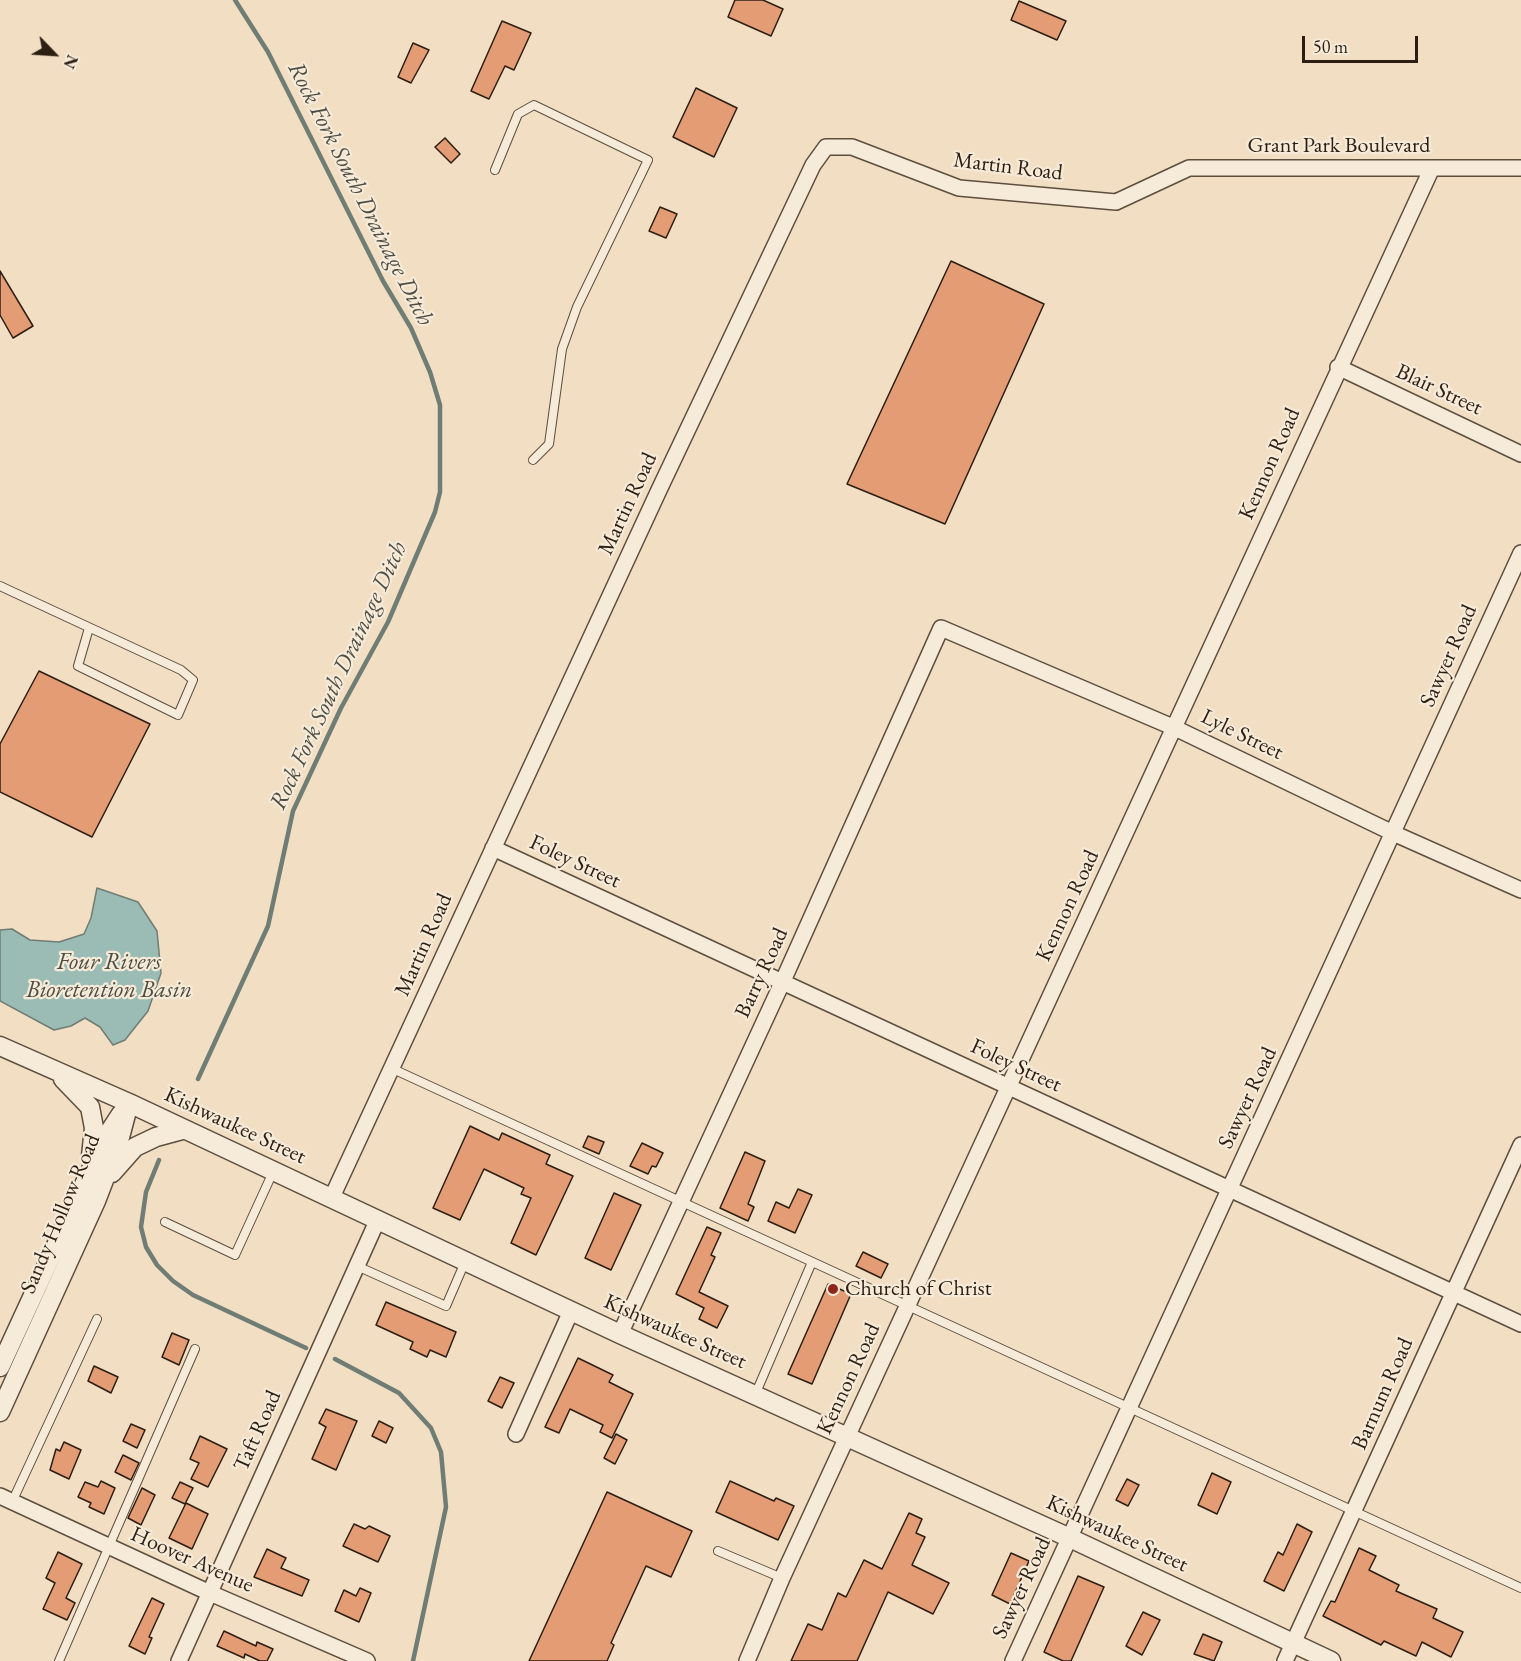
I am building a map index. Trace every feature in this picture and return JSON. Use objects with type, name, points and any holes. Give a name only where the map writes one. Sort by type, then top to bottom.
[{"type":"street","name":"Martin Road","points":[[332,1197],[813,165],[826,147],[852,147],[959,188],[1116,202],[1159,180]]},
{"type":"street","name":"Grant Park Boulevard","points":[[1159,180],[1189,168],[1431,170],[1521,168]]},
{"type":"street","name":"Kennon Road","points":[[747,1661],[782,1578],[1175,728],[1338,367],[1431,170]]},
{"type":"street","name":"Blair Street","points":[[1338,367],[1521,454]]},
{"type":"street","name":"Sawyer Road","points":[[1013,1661],[1521,553]]},
{"type":"street","name":"Lyle Street","points":[[941,628],[1175,728],[1393,833],[1521,890]]},
{"type":"street","name":"Barry Road","points":[[620,1334],[782,983],[941,628]]},
{"type":"street","name":"Foley Street","points":[[493,848],[1521,1324]]},
{"type":"street","name":"Kishwaukee Street","points":[[0,1046],[129,1103],[182,1130],[332,1197],[620,1334],[1070,1538],[1331,1661]]},
{"type":"street","points":[[52,1070],[76,1090],[90,1107],[94,1128],[85,1182]]},
{"type":"street","name":"Sandy Hollow Road","points":[[0,1367],[106,1137],[129,1103]]},
{"type":"street","name":"Sandy Hollow Road","points":[[0,1412],[96,1201],[119,1141],[129,1103]]},
{"type":"street","points":[[96,1201],[115,1168],[135,1148],[156,1137],[182,1130]]},
{"type":"street","name":"Barnum Road","points":[[1286,1661],[1521,1145]]},
{"type":"street","name":"Taft Road","points":[[179,1661],[378,1219]]},
{"type":"street","points":[[516,1434],[571,1311]]},
{"type":"street","name":"Hoover Avenue","points":[[6,1499],[210,1593],[367,1661]]},
{"type":"lane","points":[[495,170],[518,114],[534,105],[648,160],[577,307],[562,349],[549,444],[533,460]]},
{"type":"lane","points":[[0,586],[181,670],[193,680],[178,715],[78,666],[89,628]]},
{"type":"lane","points":[[393,1068],[679,1203],[909,1305],[1521,1588]]},
{"type":"lane","points":[[165,1222],[235,1255],[274,1171]]},
{"type":"lane","points":[[357,1266],[446,1306],[466,1260]]},
{"type":"lane","points":[[754,1395],[812,1262]]},
{"type":"lane","points":[[6,1499],[97,1319]]},
{"type":"lane","points":[[59,1661],[111,1547],[195,1349]]},
{"type":"lane","points":[[718,1551],[782,1578]]},
{"type":"water","name":"Four Rivers Bioretention Basin","points":[[97,888],[138,902],[157,931],[161,973],[148,1011],[125,1040],[113,1045],[100,1027],[85,1018],[71,1026],[54,1030],[0,1001],[0,930],[12,929],[30,940],[59,942],[84,934],[91,918]]},
{"type":"building","points":[[735,0],[763,0],[783,9],[771,36],[728,17]]},
{"type":"building","points":[[1019,1],[1066,21],[1057,40],[1011,20]]},
{"type":"building","points":[[502,21],[531,33],[514,70],[505,66],[489,99],[471,91]]},
{"type":"building","points":[[413,43],[429,50],[411,83],[398,77]]},
{"type":"building","points":[[696,88],[737,108],[714,157],[673,137]]},
{"type":"building","points":[[445,138],[460,154],[451,163],[435,147]]},
{"type":"building","points":[[660,207],[677,214],[666,238],[649,231]]},
{"type":"building","points":[[951,261],[1044,304],[945,524],[847,484]]},
{"type":"building","points":[[0,271],[33,326],[13,338],[0,315]]},
{"type":"building","points":[[39,671],[150,724],[92,837],[0,792],[0,744]]},
{"type":"building","points":[[470,1126],[499,1140],[502,1133],[550,1155],[546,1164],[573,1176],[536,1255],[511,1243],[531,1198],[521,1194],[524,1188],[484,1169],[460,1220],[433,1208]]},
{"type":"building","points":[[588,1136],[604,1142],[599,1154],[583,1147]]},
{"type":"building","points":[[642,1143],[663,1153],[656,1167],[652,1166],[648,1174],[630,1166]]},
{"type":"building","points":[[745,1152],[765,1161],[748,1204],[754,1207],[748,1221],[720,1208]]},
{"type":"building","points":[[798,1189],[812,1195],[795,1233],[768,1221],[776,1202],[789,1208]]},
{"type":"building","points":[[614,1193],[641,1205],[611,1270],[585,1258]]},
{"type":"building","points":[[707,1227],[721,1233],[711,1255],[715,1257],[699,1292],[728,1306],[717,1328],[699,1319],[704,1308],[676,1294]]},
{"type":"building","points":[[863,1252],[888,1264],[881,1278],[856,1266]]},
{"type":"building","points":[[828,1284],[851,1294],[812,1384],[788,1374]]},
{"type":"building","points":[[386,1302],[456,1332],[446,1357],[430,1350],[427,1357],[410,1349],[413,1342],[376,1325]]},
{"type":"building","points":[[172,1333],[189,1340],[179,1365],[162,1357]]},
{"type":"building","points":[[578,1358],[613,1375],[609,1382],[633,1394],[612,1438],[600,1432],[603,1425],[570,1409],[559,1433],[545,1427]]},
{"type":"building","points":[[94,1366],[118,1377],[111,1393],[88,1381]]},
{"type":"building","points":[[500,1377],[514,1383],[502,1408],[488,1401]]},
{"type":"building","points":[[326,1409],[357,1421],[336,1470],[312,1459],[326,1427],[319,1423]]},
{"type":"building","points":[[379,1421],[393,1428],[386,1443],[372,1436]]},
{"type":"building","points":[[131,1424],[145,1430],[137,1448],[123,1441]]},
{"type":"building","points":[[616,1434],[627,1440],[615,1464],[604,1458]]},
{"type":"building","points":[[200,1436],[227,1449],[208,1487],[191,1479],[199,1463],[190,1459]]},
{"type":"building","points":[[64,1442],[81,1450],[69,1479],[50,1470],[56,1449],[60,1451]]},
{"type":"building","points":[[123,1455],[139,1463],[131,1480],[115,1472]]},
{"type":"building","points":[[1212,1473],[1231,1482],[1217,1514],[1198,1505]]},
{"type":"building","points":[[1127,1479],[1139,1485],[1128,1506],[1116,1500]]},
{"type":"building","points":[[101,1481],[115,1488],[104,1514],[89,1507],[91,1503],[78,1497],[85,1482],[98,1487]]},
{"type":"building","points":[[730,1481],[774,1501],[776,1498],[794,1506],[778,1540],[716,1512]]},
{"type":"building","points":[[180,1482],[193,1488],[185,1504],[172,1498]]},
{"type":"building","points":[[142,1488],[155,1495],[141,1525],[128,1518]]},
{"type":"building","points":[[607,1492],[692,1531],[671,1577],[646,1566],[611,1643],[614,1645],[607,1661],[529,1661]]},
{"type":"building","points":[[186,1503],[208,1514],[192,1549],[169,1538]]},
{"type":"building","points":[[909,1513],[922,1519],[916,1533],[925,1537],[912,1565],[949,1583],[933,1614],[888,1592],[857,1661],[791,1661],[808,1624],[822,1630],[838,1593],[846,1597],[864,1560],[882,1569]]},
{"type":"building","points":[[354,1524],[365,1529],[369,1526],[390,1536],[378,1562],[343,1546]]},
{"type":"building","points":[[1297,1524],[1312,1532],[1284,1591],[1264,1581],[1278,1552],[1283,1555]]},
{"type":"building","points":[[1359,1548],[1376,1556],[1369,1570],[1399,1585],[1396,1591],[1437,1609],[1433,1618],[1463,1632],[1451,1657],[1422,1642],[1416,1656],[1384,1641],[1381,1645],[1323,1616],[1331,1601],[1335,1602]]},
{"type":"building","points":[[267,1549],[286,1558],[281,1568],[309,1580],[302,1596],[254,1577]]},
{"type":"building","points":[[58,1552],[82,1564],[66,1598],[75,1603],[67,1620],[43,1609],[55,1583],[46,1578]]},
{"type":"building","points":[[1011,1553],[1029,1561],[1010,1604],[992,1595]]},
{"type":"building","points":[[1078,1576],[1104,1587],[1071,1661],[1063,1661],[1044,1652]]},
{"type":"building","points":[[360,1588],[371,1593],[359,1622],[335,1611],[344,1590],[356,1596]]},
{"type":"building","points":[[152,1598],[164,1604],[149,1637],[152,1638],[145,1654],[129,1646]]},
{"type":"building","points":[[1143,1612],[1160,1620],[1142,1655],[1126,1646]]},
{"type":"building","points":[[224,1631],[256,1646],[257,1642],[273,1649],[267,1661],[260,1661],[245,1654],[244,1658],[217,1646]]},
{"type":"building","points":[[1203,1634],[1222,1642],[1214,1661],[1194,1654]]},
{"type":"waterway","name":"Rock Fork South Drainage Ditch","points":[[198,1079],[268,926],[293,811],[341,708],[388,622],[435,512],[440,492],[440,405],[430,372],[411,328],[383,281],[268,52],[235,0]]},
{"type":"waterway","name":"Rock Fork South Drainage Ditch","points":[[159,1160],[146,1192],[141,1227],[146,1247],[157,1265],[173,1281],[193,1295],[306,1348]]},
{"type":"waterway","name":"Rock Fork South Drainage Ditch","points":[[335,1359],[399,1393],[431,1428],[441,1452],[446,1507],[413,1661]]},
{"type":"place","name":"Church of Christ","points":[[833,1289]]}]
